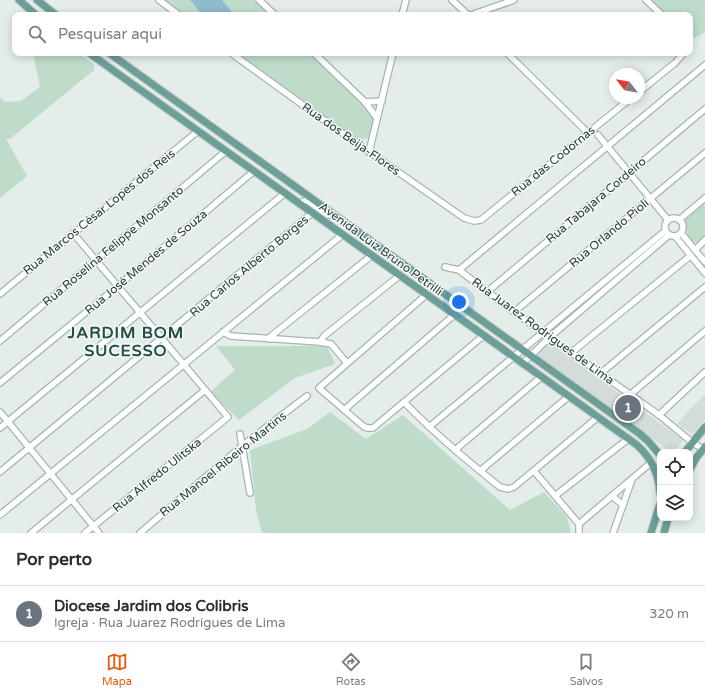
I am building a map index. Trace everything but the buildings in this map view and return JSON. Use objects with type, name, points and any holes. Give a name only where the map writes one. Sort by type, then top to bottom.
[{"type":"main road","points":[[19,0],[33,12]]},
{"type":"main road","points":[[37,0],[52,12]]},
{"type":"main road","name":"Avenida Luiz Bruno Petrilli","points":[[93,56],[628,439],[645,453],[652,463],[658,485]]},
{"type":"main road","name":"Avenida Luiz Bruno Petrilli","points":[[113,56],[530,354],[648,441],[657,452]]},
{"type":"main road","points":[[687,449],[705,427]]},
{"type":"main road","points":[[648,441],[656,444],[662,449]]},
{"type":"main road","points":[[693,464],[704,448]]},
{"type":"main road","points":[[652,533],[657,517]]},
{"type":"main road","points":[[664,533],[667,521]]},
{"type":"street","points":[[159,0],[175,12]]},
{"type":"street","points":[[259,0],[272,12]]},
{"type":"street","points":[[403,12],[406,0]]},
{"type":"street","points":[[452,0],[466,12]]},
{"type":"street","points":[[479,12],[514,0]]},
{"type":"street","points":[[646,0],[659,12]]},
{"type":"street","name":"Rua dos Beija-Flores","points":[[236,56],[369,152],[464,218],[474,221]]},
{"type":"street","points":[[317,56],[365,102],[377,118]]},
{"type":"street","points":[[369,152],[392,56]]},
{"type":"street","points":[[510,56],[588,133]]},
{"type":"street","points":[[645,87],[675,63],[681,56]]},
{"type":"street","points":[[445,267],[459,270],[705,65]]},
{"type":"street","points":[[365,102],[382,101]]},
{"type":"street","name":"Rua das Codornas","points":[[474,221],[481,220],[624,104]]},
{"type":"street","name":"Rua Tabajara Cordeiro","points":[[487,292],[705,109]]},
{"type":"street","name":"Rua Marcos César Lopes dos Reis","points":[[0,294],[198,131]]},
{"type":"street","points":[[598,135],[668,220]]},
{"type":"street","name":"Rua Roselina Felippe Monsanto","points":[[0,341],[226,151]]},
{"type":"street","name":"Rua Orlando Pioli","points":[[514,312],[705,153]]},
{"type":"street","name":"Rua José Mendes de Souza","points":[[0,382],[118,286],[254,171]]},
{"type":"street","points":[[293,200],[303,198],[300,190]]},
{"type":"street","points":[[0,428],[285,193]]},
{"type":"street","points":[[679,220],[705,198]]},
{"type":"street","points":[[301,206],[303,201],[306,200],[328,215],[334,215]]},
{"type":"street","name":"Rua Carlos Alberto Borges","points":[[0,472],[312,213]]},
{"type":"street","points":[[681,233],[683,225],[679,220],[674,218],[668,220],[665,225],[670,234],[705,273]]},
{"type":"street","points":[[31,533],[205,390],[73,233]]},
{"type":"street","points":[[429,427],[543,332],[670,234],[681,233]]},
{"type":"street","points":[[681,233],[705,262]]},
{"type":"street","points":[[522,364],[530,354],[670,234]]},
{"type":"street","points":[[0,515],[342,235]]},
{"type":"street","points":[[695,250],[705,240]]},
{"type":"street","points":[[270,339],[270,337],[371,256]]},
{"type":"street","points":[[571,353],[690,256]]},
{"type":"street","name":"Rua Juarez Rodrigues de Lima","points":[[459,270],[514,312],[659,415],[692,442],[704,448]]},
{"type":"street","points":[[320,342],[324,336],[399,276]]},
{"type":"street","points":[[601,373],[705,287]]},
{"type":"street","points":[[426,295],[319,388],[363,426],[373,428],[483,336]]},
{"type":"street","points":[[344,410],[454,315]]},
{"type":"street","points":[[630,394],[705,331]]},
{"type":"street","points":[[223,332],[230,336],[331,344],[348,363]]},
{"type":"street","points":[[659,415],[705,372]]},
{"type":"street","points":[[698,378],[705,376]]},
{"type":"street","points":[[455,450],[540,377]]},
{"type":"street","name":"Rua Alfredo Ulitska","points":[[85,533],[228,417],[205,390]]},
{"type":"street","name":"Rua Manoel Ribeiro Martins","points":[[143,532],[242,446],[307,396]]},
{"type":"street","points":[[480,471],[568,397]]},
{"type":"street","points":[[585,409],[593,400]]},
{"type":"street","points":[[404,402],[429,427],[480,471],[502,488],[508,489],[514,487],[598,418]]},
{"type":"street","points":[[0,412],[99,533]]},
{"type":"street","points":[[240,434],[250,493]]},
{"type":"street","points":[[555,496],[628,439]]},
{"type":"street","points":[[579,524],[632,478],[652,463]]},
{"type":"street","points":[[534,471],[579,524],[579,533]]},
{"type":"street","points":[[613,533],[632,478]]},
{"type":"street","points":[[612,496],[623,505]]},
{"type":"shaded area","points":[[550,343],[683,440],[676,449],[667,449],[536,356]]},
{"type":"shaded area","points":[[705,395],[705,420],[692,434],[677,424]]},
{"type":"green space","points":[[163,0],[190,0],[200,12],[181,12]]},
{"type":"green space","points":[[222,0],[253,0],[267,12],[232,12]]},
{"type":"green space","points":[[649,0],[705,0],[705,32],[695,38],[693,37],[693,12],[662,12]]},
{"type":"green space","points":[[34,56],[82,56],[94,64],[94,70],[10,139],[6,139],[27,176],[0,198],[0,97],[5,102],[21,101],[40,87]]},
{"type":"green space","points":[[240,56],[314,56],[365,105],[375,120],[370,138],[357,140],[319,115]]},
{"type":"green space","points":[[703,203],[705,206],[705,238],[699,243],[693,243],[687,236],[686,217]]},
{"type":"green space","points":[[216,346],[327,346],[335,364],[295,378],[239,420],[210,392],[235,370]]},
{"type":"green space","points":[[330,412],[366,439],[403,415],[510,510],[544,492],[567,517],[571,533],[262,533],[256,510],[250,450],[307,429]]},
{"type":"water","points":[[190,0],[222,0],[232,12],[200,12]]},
{"type":"place","name":"Diocese Jardim dos Colibris","points":[[628,408]]},
{"type":"district","name":"JARDIM BOM SUCESSO","points":[[126,342]]}]
